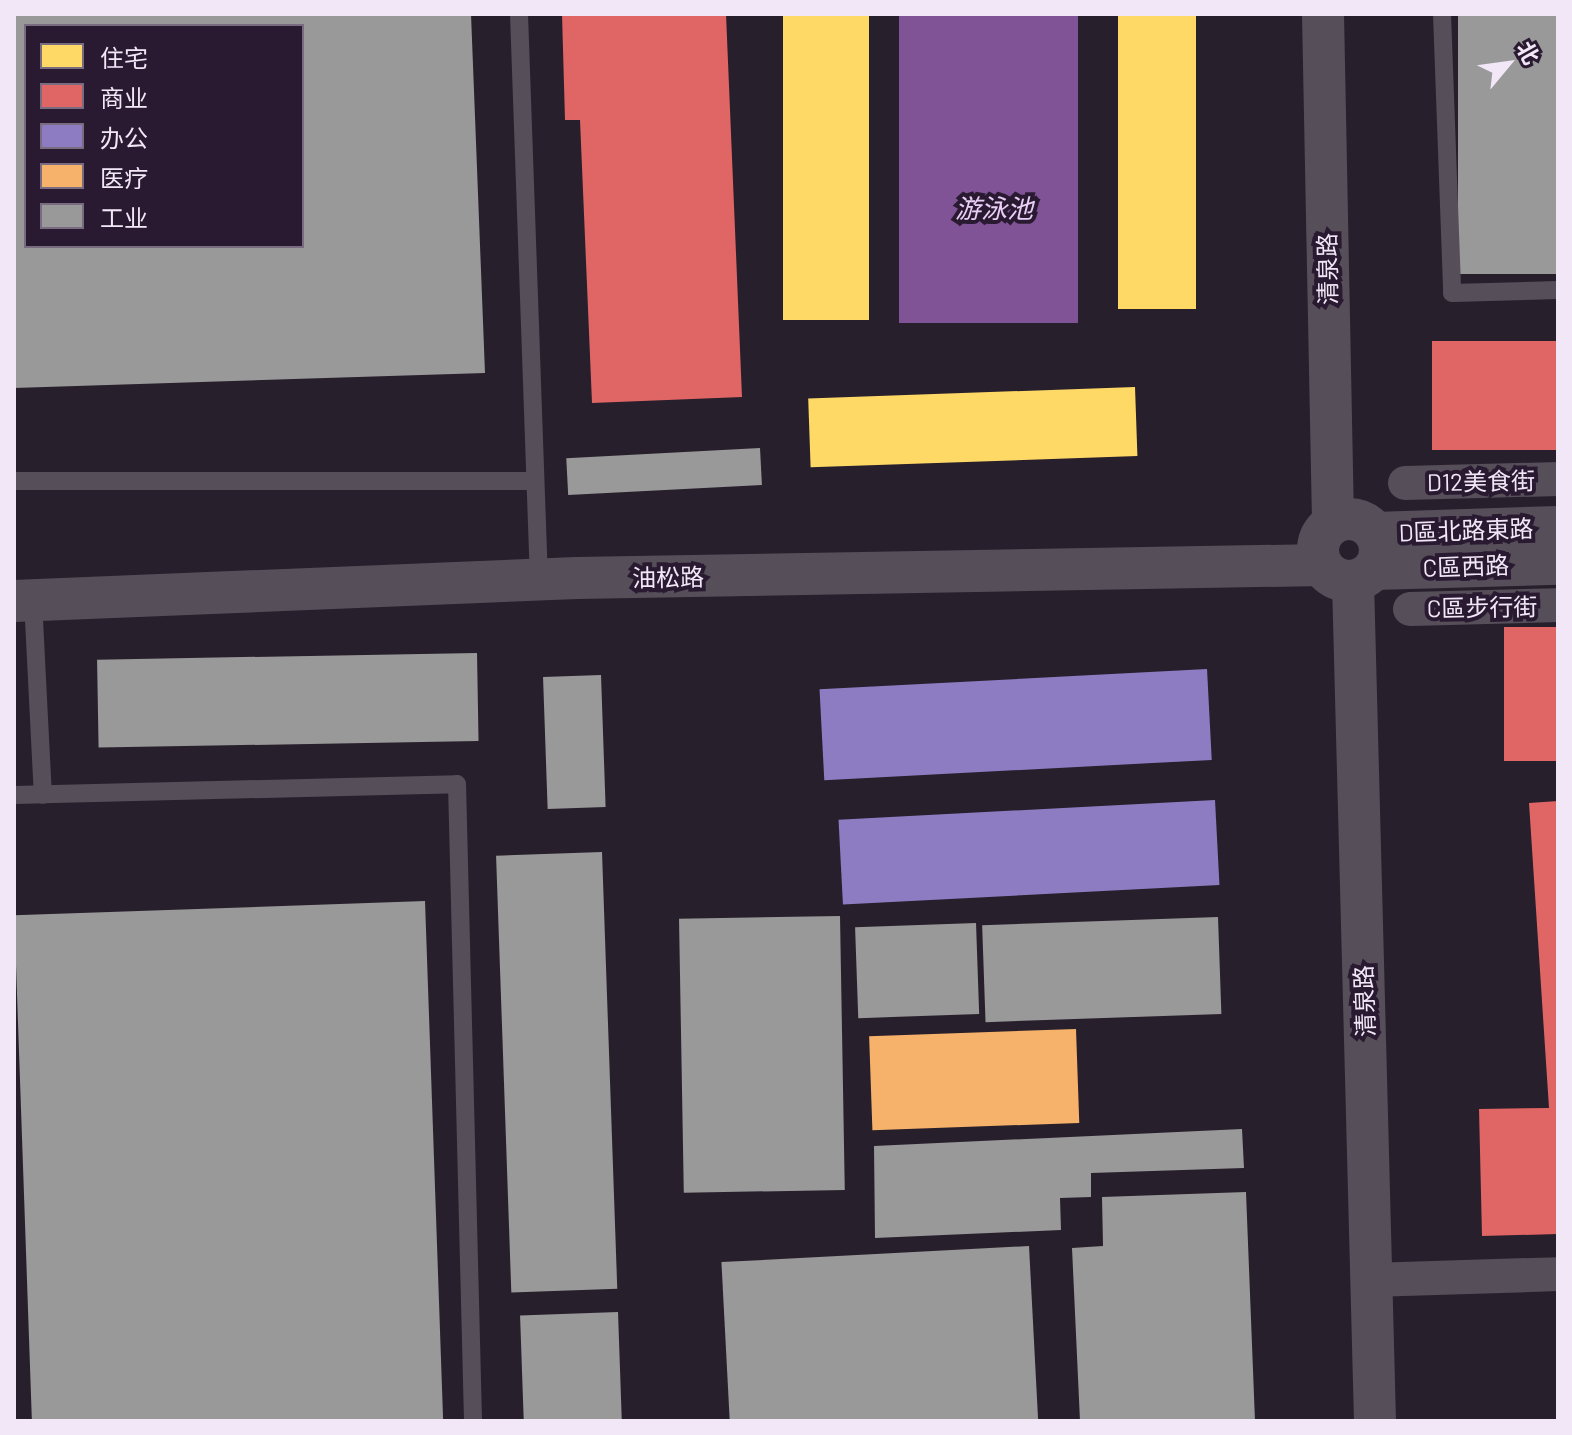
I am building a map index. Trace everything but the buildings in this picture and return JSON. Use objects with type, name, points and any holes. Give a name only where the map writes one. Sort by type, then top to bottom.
[{"type":"street","name":"清泉路","points":[[1323,14],[1348,547],[1375,1421]]},
{"type":"street","name":"清泉路","points":[[1348,14],[1348,547]]},
{"type":"street","name":"D12美食街","points":[[1405,483],[1558,479]]},
{"type":"street","name":"D區北路東路","points":[[1348,547],[1558,527]]},
{"type":"street","name":"C區西路","points":[[1348,547],[1558,564]]},
{"type":"street","name":"油松路","points":[[20,592],[539,567],[1348,547]]},
{"type":"street","name":"C區步行街","points":[[1410,609],[1558,605]]},
{"type":"street","points":[[1371,1280],[1558,1274]]},
{"type":"lane","points":[[519,14],[539,567]]},
{"type":"lane","points":[[1442,14],[1452,293],[1558,290]]},
{"type":"lane","points":[[14,481],[535,481]]},
{"type":"lane","points":[[20,592],[43,795]]},
{"type":"lane","points":[[14,795],[457,784],[473,1421]]},
{"type":"water","name":"游泳池","points":[[899,14],[1078,14],[1078,323],[899,323]]}]
